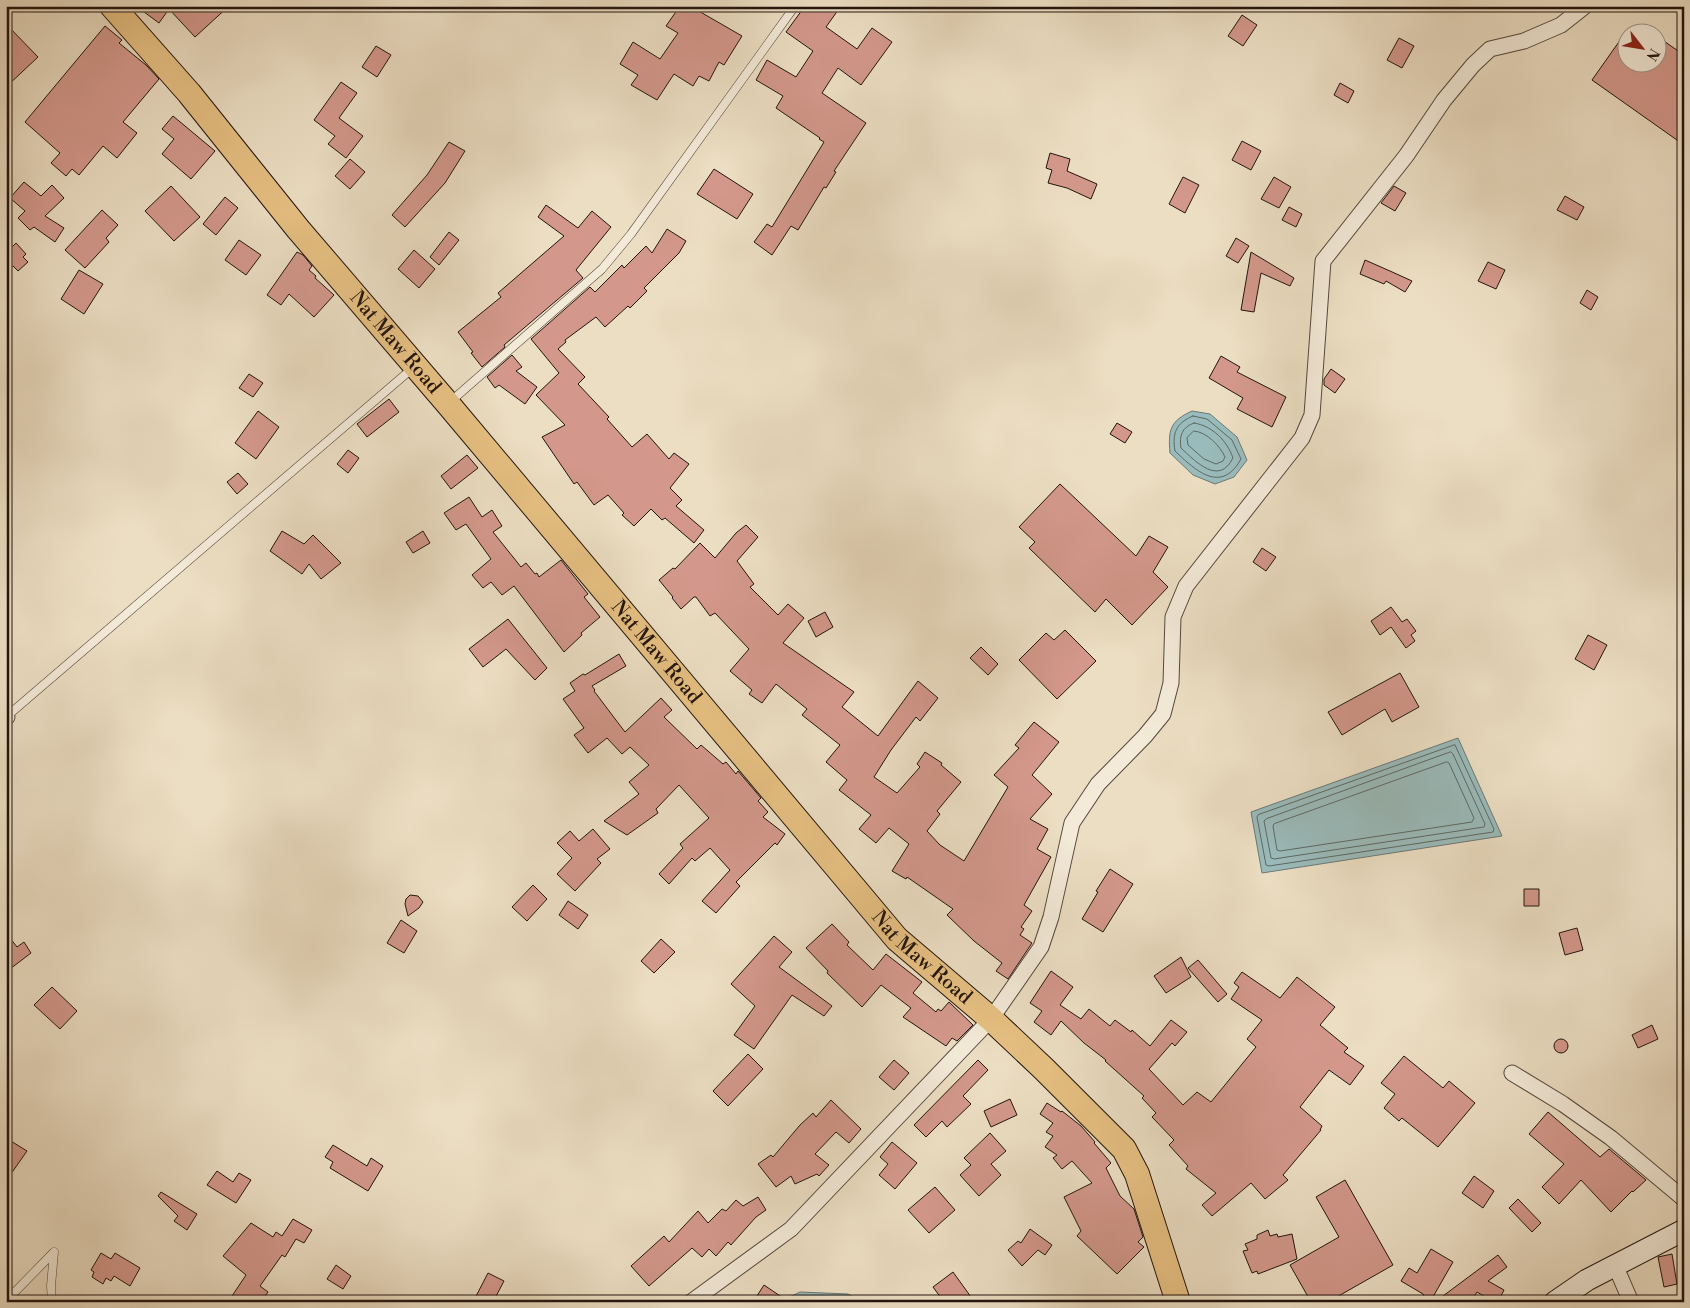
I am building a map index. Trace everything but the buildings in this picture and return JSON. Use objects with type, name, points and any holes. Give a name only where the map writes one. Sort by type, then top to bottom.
[{"type":"main road","name":"Nat Maw Road","points":[[112,6],[189,93],[298,228],[897,939],[991,1019],[1124,1149],[1137,1174],[1178,1302]]},
{"type":"main road","points":[[1555,1302],[1587,1280],[1684,1230]]},
{"type":"street","points":[[691,1302],[792,1229],[991,1019],[1041,947],[1052,918],[1072,823],[1098,784],[1145,736],[1163,714],[1171,683],[1173,617],[1186,586],[1302,438],[1312,415],[1323,261],[1406,156],[1444,100],[1473,65],[1490,49],[1524,41],[1561,26],[1585,6]]},
{"type":"street","points":[[1512,1072],[1563,1104],[1611,1138],[1684,1199]]},
{"type":"street","points":[[1614,1265],[1631,1302]]},
{"type":"lane","points":[[448,404],[602,269],[631,234],[795,6]]},
{"type":"lane","points":[[7,717],[416,366]]},
{"type":"lane","points":[[6,1301],[54,1252],[51,1286],[52,1302]]},
{"type":"water","points":[[1192,411],[1210,414],[1237,437],[1247,460],[1234,477],[1215,484],[1193,475],[1170,453],[1170,432],[1172,427],[1179,419]]},
{"type":"water","points":[[1458,738],[1502,836],[1262,873],[1251,812]]},
{"type":"water","points":[[800,1292],[848,1294],[862,1302],[779,1302]]}]
